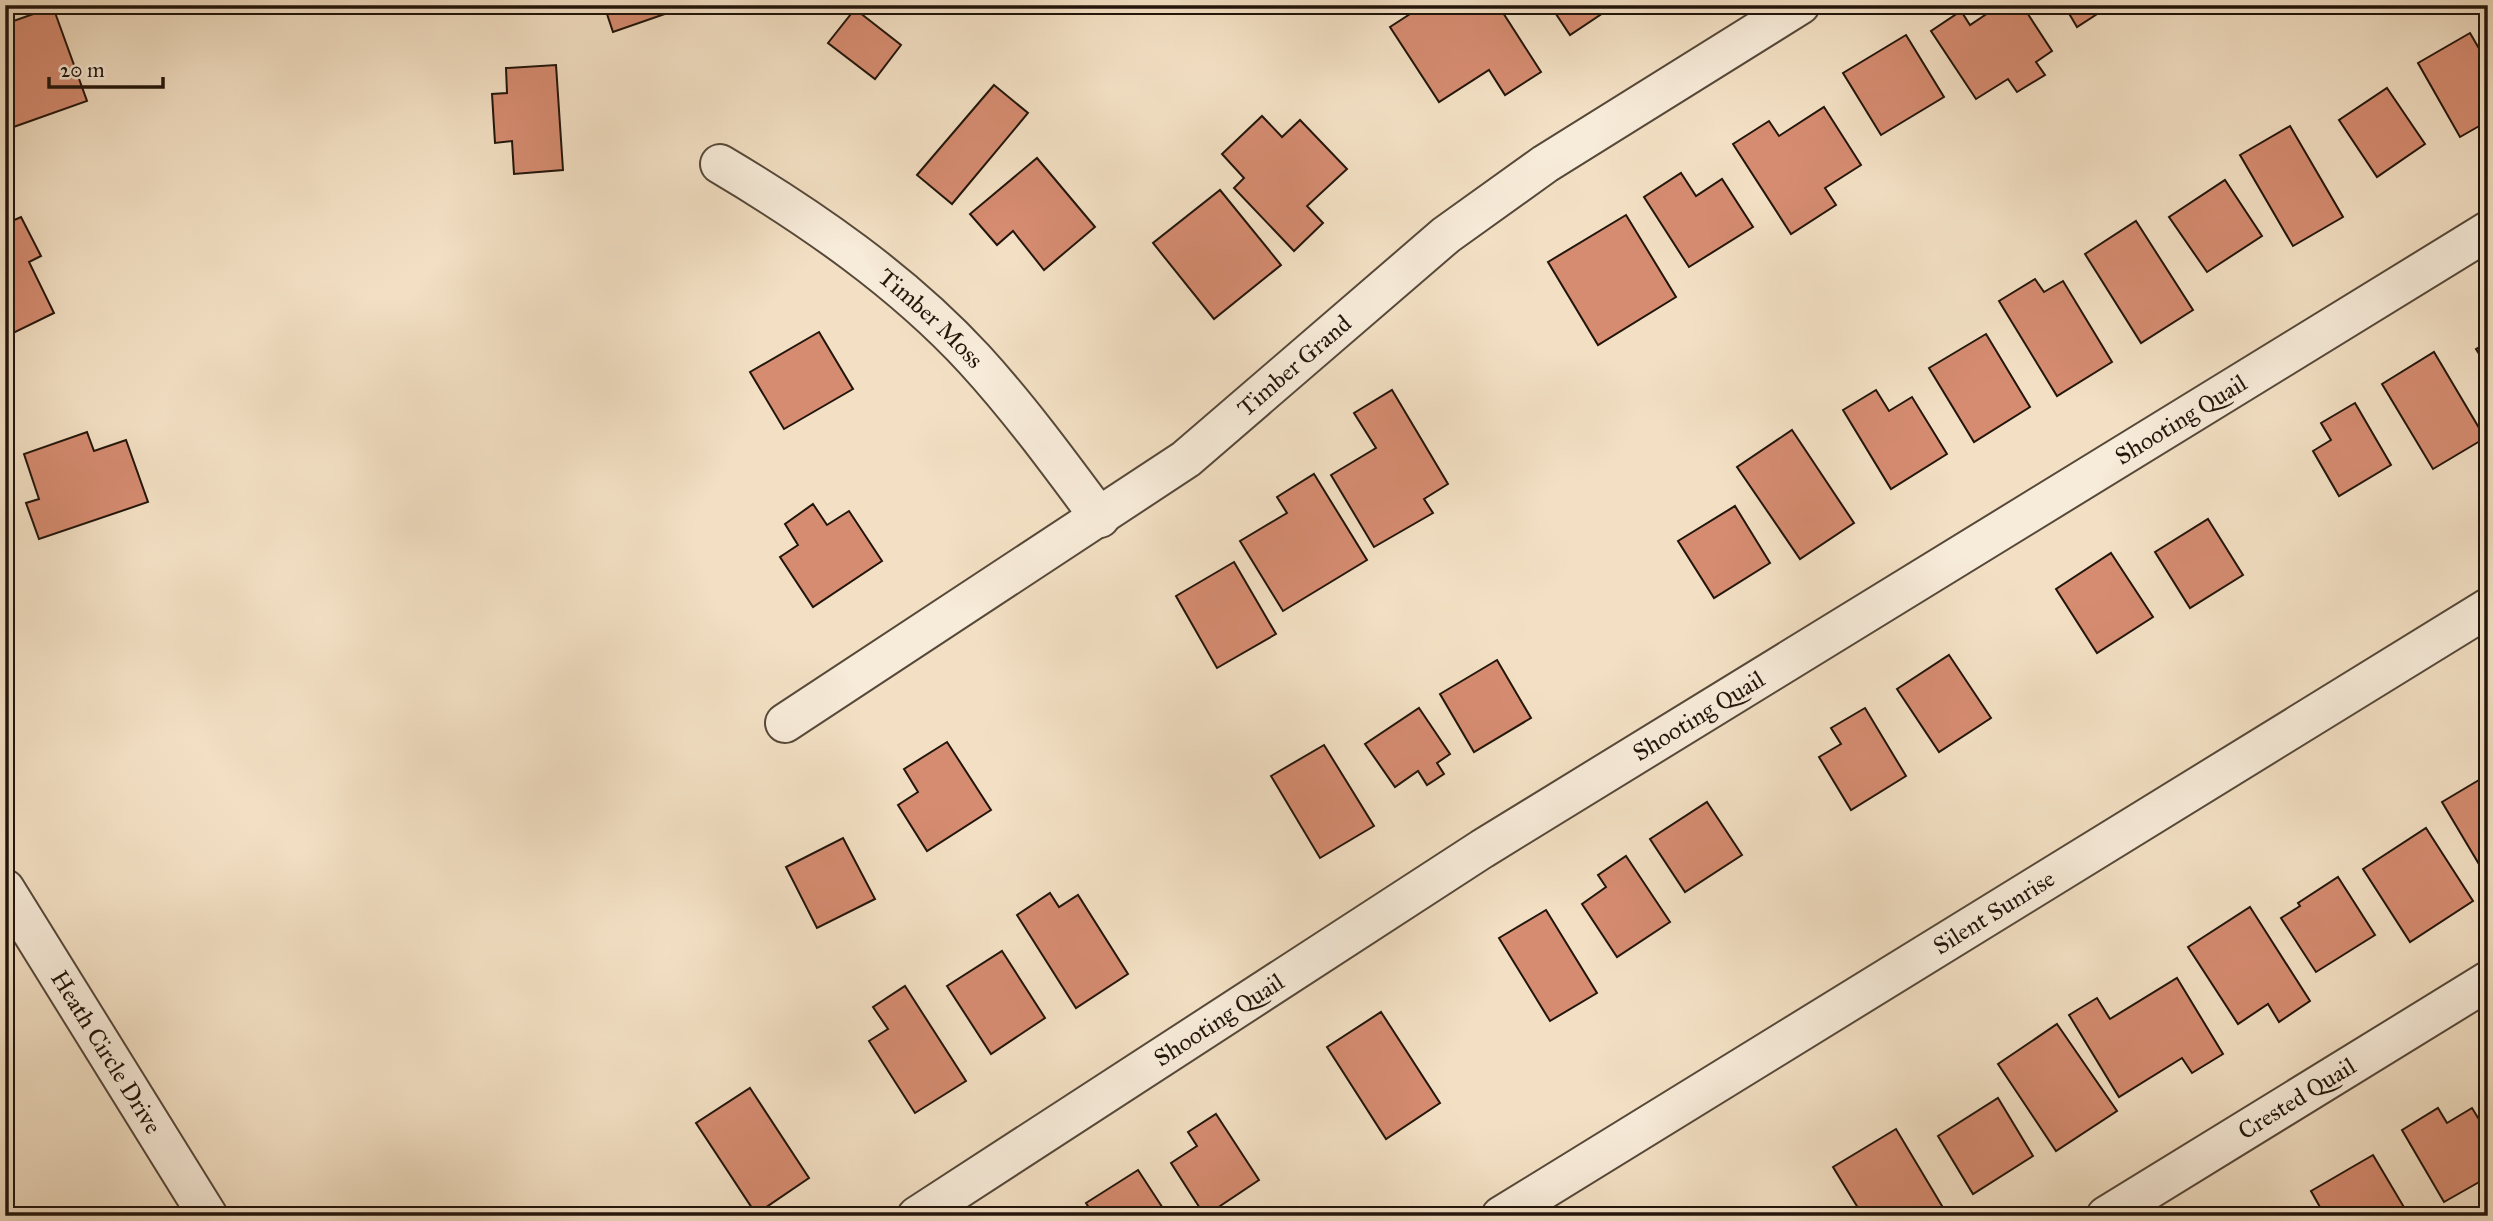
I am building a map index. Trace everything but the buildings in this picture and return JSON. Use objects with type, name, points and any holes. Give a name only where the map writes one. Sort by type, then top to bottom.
[{"type":"street","name":"Timber Grand","points":[[785,723],[1186,459],[1446,235],[1545,164],[1800,5]]},
{"type":"street","name":"Timber Moss","points":[[720,164],[783,201],[869,262],[973,358],[1100,518]]},
{"type":"street","name":"Shooting Quail","points":[[917,1216],[1482,849],[2488,231]]},
{"type":"street","name":"Silent Sunrise","points":[[1502,1216],[2488,608]]},
{"type":"street","name":"Heath Circle Drive","points":[[5,889],[208,1216]]},
{"type":"street","name":"Crested Quail","points":[[2106,1216],[2488,981]]}]
